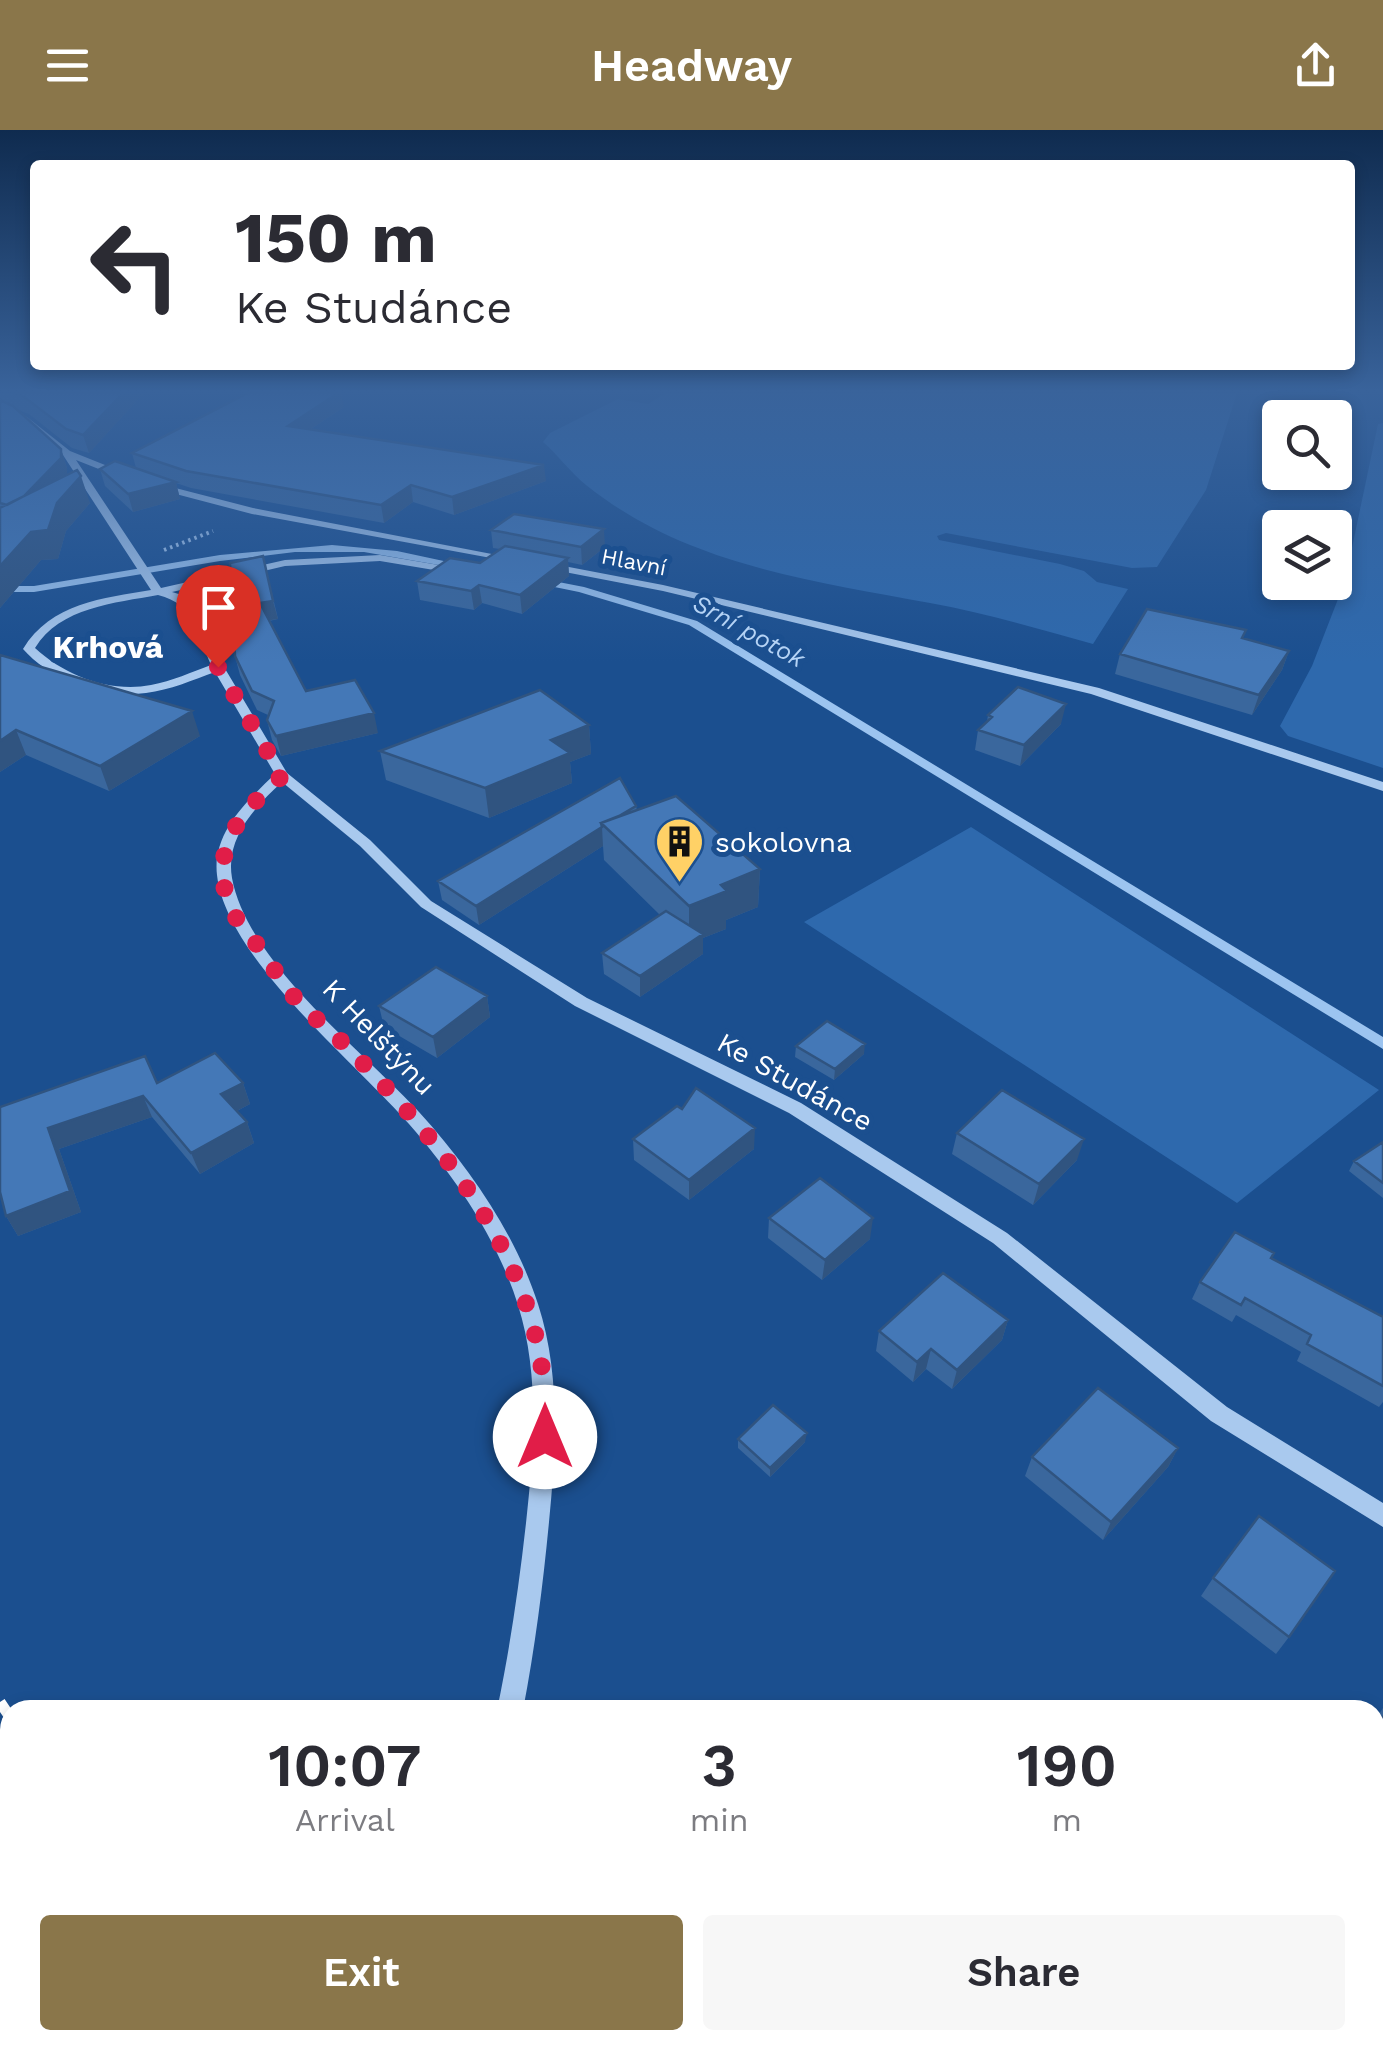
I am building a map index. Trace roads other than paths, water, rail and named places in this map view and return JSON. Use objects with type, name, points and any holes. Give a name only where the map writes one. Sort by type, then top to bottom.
[{"type":"street","points":[[88,483],[144,561],[154,587]]},
{"type":"street","points":[[147,484],[252,511],[499,561],[521,561]]},
{"type":"street","points":[[218,667],[142,691],[123,690],[40,662],[29,650],[38,634],[87,604],[154,587],[326,558],[380,558],[466,572]]},
{"type":"street","name":"Hlavní","points":[[539,564],[664,588],[1095,692],[1383,787]]},
{"type":"street","name":"Ke Studánce","points":[[154,587],[178,596],[193,608],[218,667],[282,776],[366,844],[426,904],[581,1002],[794,1108],[1000,1238],[1219,1414],[1383,1516]]},
{"type":"street","name":"K Helštýnu","points":[[282,776],[248,807],[227,839],[223,874],[230,908],[296,998],[415,1120],[466,1184],[502,1244],[528,1306],[547,1398],[524,1643],[512,1700]]},
{"type":"waterway","name":"Srní potok","points":[[0,589],[34,589],[220,558],[332,548],[364,549],[462,566]]},
{"type":"waterway","name":"Srní potok","points":[[538,581],[581,589],[693,623],[1383,1044]]},
{"type":"place","name":"sokolovna","points":[[680,884]]},
{"type":"district","name":"Krhová","points":[[108,647]]}]
